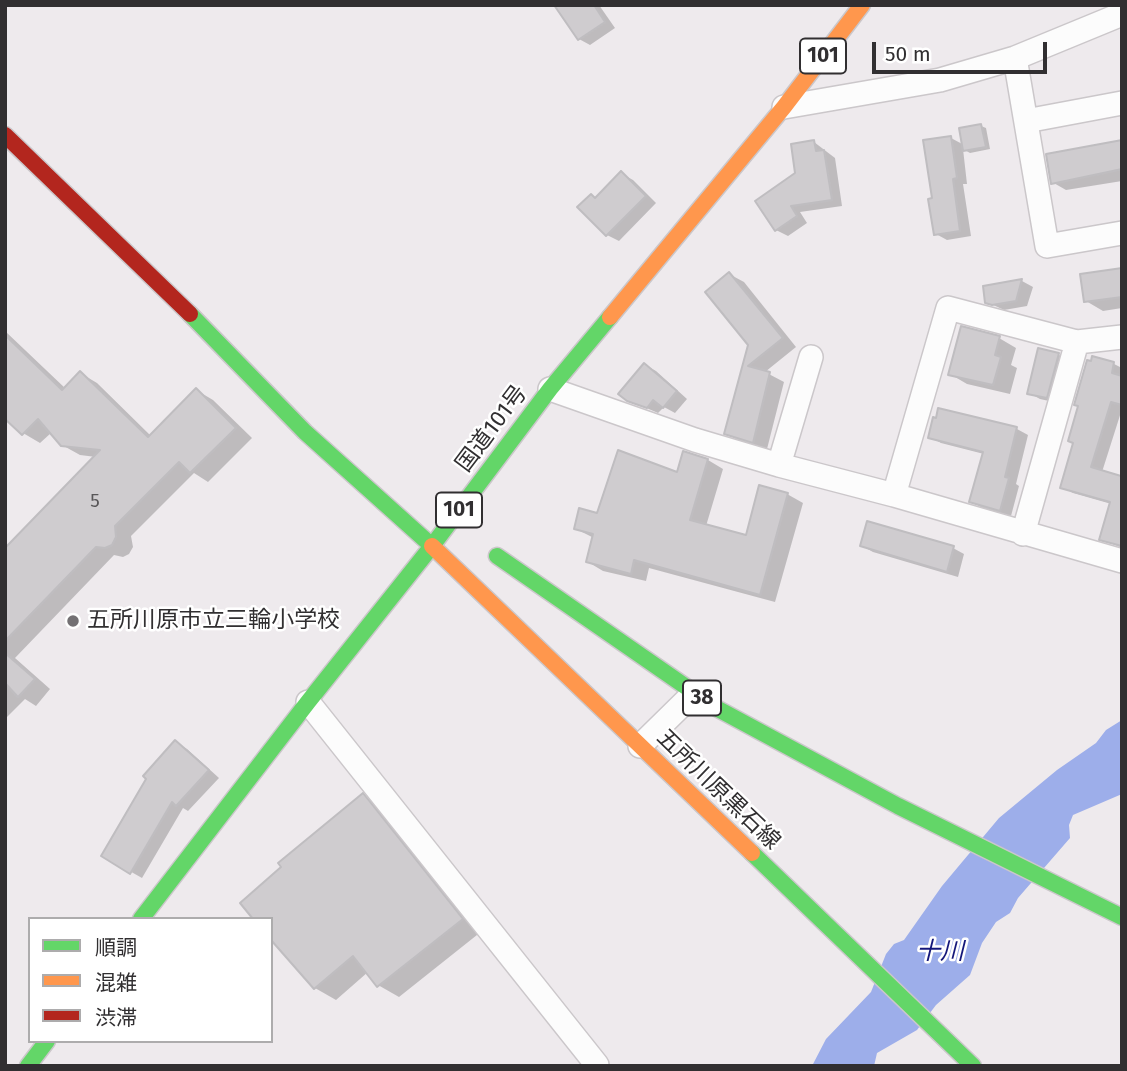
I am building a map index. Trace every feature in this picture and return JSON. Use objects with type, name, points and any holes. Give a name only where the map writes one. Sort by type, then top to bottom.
[{"type":"main road","name":"国道101号","points":[[143,917],[308,702],[432,547],[550,389],[784,107],[862,5]]},
{"type":"main road","name":"五所川原黒石線","points":[[5,135],[183,307],[305,432],[432,547],[973,1066]]},
{"type":"main road","name":"38","points":[[496,556],[718,709],[922,817],[1122,917]]},
{"type":"main road","points":[[28,1066],[45,1043]]},
{"type":"street","points":[[784,107],[940,80],[1015,58],[1122,14]]},
{"type":"street","points":[[1015,58],[1047,246],[1122,233]]},
{"type":"street","points":[[1026,121],[1122,103]]},
{"type":"street","points":[[894,495],[948,308],[1077,342],[1122,337]]},
{"type":"street","points":[[1023,534],[1077,342]]},
{"type":"street","points":[[779,465],[811,357]]},
{"type":"street","points":[[550,389],[695,440],[1122,561]]},
{"type":"street","points":[[640,746],[694,693]]},
{"type":"street","points":[[308,702],[597,1065]]},
{"type":"water","name":"十川","points":[[1122,720],[1122,794],[1073,815],[1069,825],[1070,838],[1018,898],[1010,913],[996,922],[982,943],[970,975],[936,1005],[917,1030],[877,1053],[874,1066],[812,1066],[826,1039],[871,992],[886,954],[894,944],[904,940],[942,886],[999,818],[1057,770],[1096,743],[1106,730]]},
{"type":"building","points":[[554,5],[594,5],[605,22],[578,40]]},
{"type":"building","points":[[981,124],[986,147],[963,151],[959,128]]},
{"type":"building","points":[[951,136],[960,231],[934,235],[928,199],[932,198],[923,140]]},
{"type":"building","points":[[814,140],[816,151],[824,150],[832,200],[791,206],[797,216],[775,231],[755,201],[795,173],[791,144]]},
{"type":"building","points":[[1122,140],[1122,169],[1051,184],[1046,154]]},
{"type":"building","points":[[621,171],[646,196],[606,236],[577,207],[591,194],[595,198]]},
{"type":"building","points":[[1122,268],[1122,297],[1084,302],[1080,274]]},
{"type":"building","points":[[729,272],[783,338],[748,366],[770,372],[753,443],[724,434],[748,345],[705,292]]},
{"type":"building","points":[[1022,279],[1016,301],[992,305],[985,303],[983,286]]},
{"type":"building","points":[[961,326],[1000,336],[995,355],[1001,357],[993,385],[948,375]]},
{"type":"building","name":"五所川原市立三輪小学校","points":[[5,335],[62,390],[80,371],[148,437],[196,388],[236,428],[190,473],[179,462],[115,526],[116,537],[112,545],[105,548],[96,547],[5,641],[5,548],[100,450],[61,446],[38,419],[22,435],[5,419]]},
{"type":"building","points":[[1038,348],[1059,353],[1047,398],[1027,394]]},
{"type":"building","points":[[1092,356],[1114,362],[1112,373],[1122,376],[1122,405],[1111,402],[1091,467],[1121,476],[1122,546],[1099,540],[1110,502],[1060,488],[1073,443],[1068,441],[1078,406],[1074,405],[1087,360],[1091,361]]},
{"type":"building","points":[[644,363],[677,391],[663,408],[653,400],[647,408],[627,401],[618,394]]},
{"type":"building","points":[[938,408],[1017,427],[1005,477],[1009,478],[1000,511],[969,502],[983,452],[928,438]]},
{"type":"building","points":[[618,450],[677,472],[683,451],[708,459],[690,520],[746,535],[759,485],[788,493],[760,595],[634,560],[631,574],[586,562],[593,534],[574,529],[579,508],[597,513]]},
{"type":"building","points":[[867,521],[954,546],[947,572],[860,546]]},
{"type":"building","points":[[5,653],[35,679],[18,697],[5,683]]},
{"type":"building","points":[[175,740],[209,770],[176,806],[172,802],[130,874],[101,856],[146,779],[143,776]]},
{"type":"building","points":[[363,793],[463,919],[377,987],[353,956],[314,989],[273,942],[273,917],[251,917],[240,903],[281,867],[278,863]]},
{"type":"traffic: fast","points":[[190,314],[305,432],[432,546]]},
{"type":"traffic: fast","points":[[143,917],[432,546],[550,389],[610,317]]},
{"type":"traffic: fast","points":[[497,556],[718,709],[898,806],[1122,917]]},
{"type":"traffic: fast","points":[[752,853],[973,1066]]},
{"type":"traffic: fast","points":[[28,1066],[45,1043]]},
{"type":"traffic: slow","points":[[610,317],[784,107],[862,5]]},
{"type":"traffic: slow","points":[[432,546],[752,853]]},
{"type":"traffic: jam","points":[[5,135],[190,314]]},
{"type":"place","name":"五所川原市立三輪小学校","points":[[73,621]]}]
